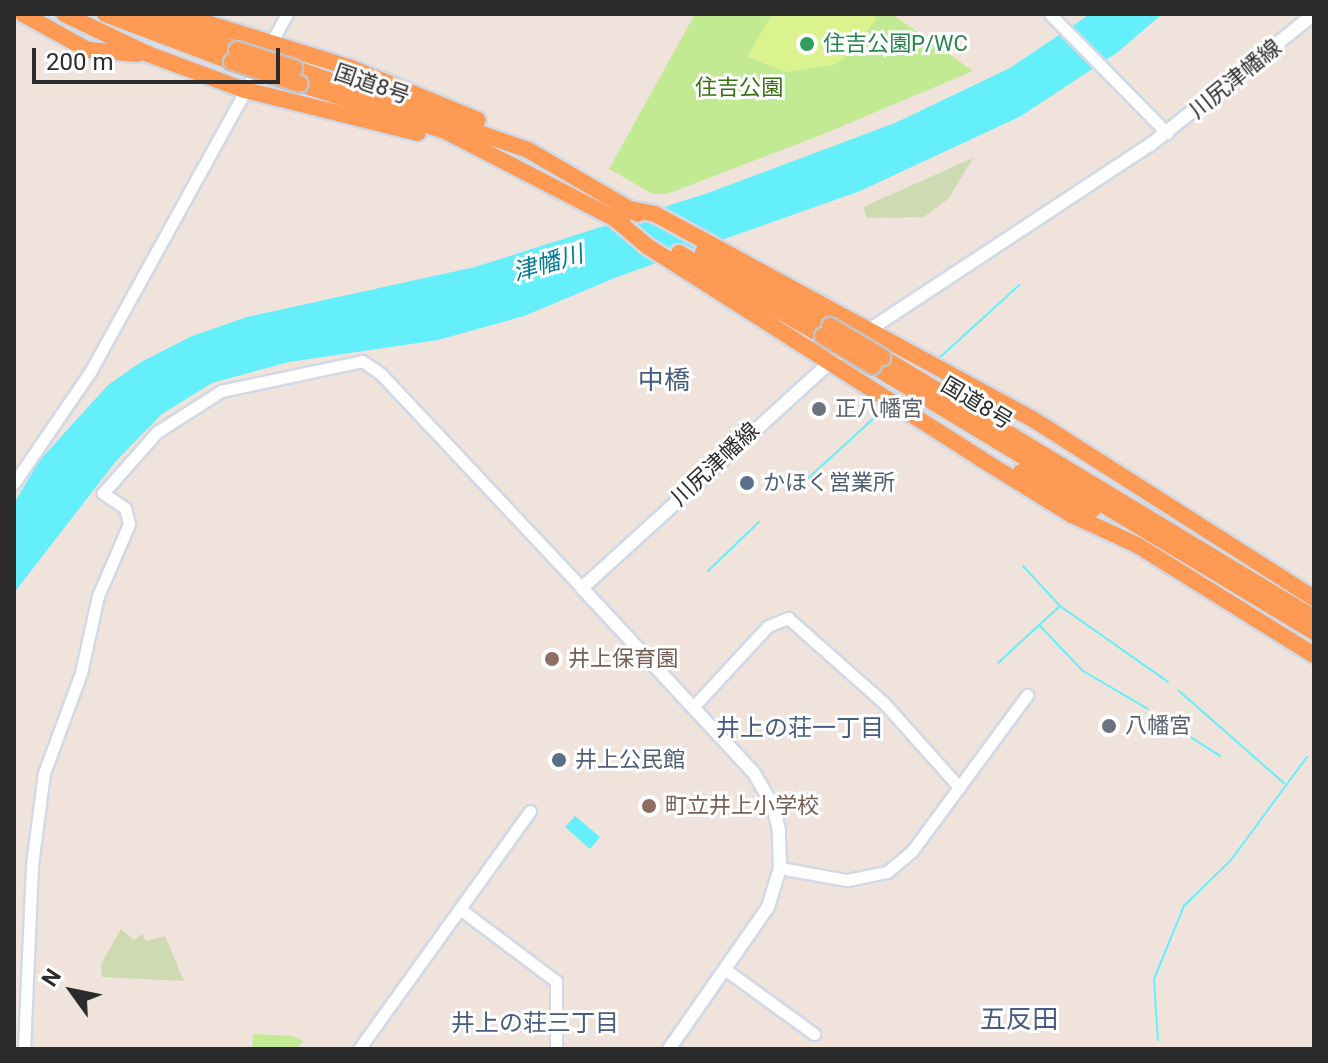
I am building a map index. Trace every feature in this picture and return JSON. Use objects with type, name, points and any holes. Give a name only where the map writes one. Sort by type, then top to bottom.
[{"type":"highway","points":[[23,14],[88,50],[148,54]]},
{"type":"highway","points":[[64,14],[148,54],[245,90],[513,162]]},
{"type":"highway","name":"国道8号","points":[[105,14],[528,150],[630,209],[655,214],[753,274],[826,331]]},
{"type":"highway","name":"国道8号","points":[[142,14],[234,56]]},
{"type":"highway","points":[[178,14],[429,98],[518,139],[528,150]]},
{"type":"highway","points":[[202,14],[237,33]]},
{"type":"highway","name":"国道8号","points":[[297,76],[445,131],[513,162],[614,218],[724,285],[826,331],[1206,549],[1241,579]]},
{"type":"highway","points":[[753,274],[868,331],[1014,411],[1202,523],[1314,598]]},
{"type":"highway","points":[[724,285],[830,360],[965,448],[1314,652]]},
{"type":"highway","name":"国道8号","points":[[877,361],[1180,550],[1314,618]]},
{"type":"highway","points":[[1014,411],[1027,425],[1195,536],[1206,549]]},
{"type":"highway","points":[[965,448],[1163,547],[1180,550]]},
{"type":"highway","name":"国道8号","points":[[1262,591],[1314,632]]},
{"type":"main road","name":"川尻津幡線","points":[[582,588],[830,360],[868,331],[1167,133],[1314,14]]},
{"type":"main road","points":[[582,588],[765,789],[779,830],[780,868],[768,907],[669,1049]]},
{"type":"street","points":[[14,483],[90,372],[287,14]]},
{"type":"street","points":[[1050,14],[1167,133]]},
{"type":"street","points":[[24,1049],[32,865],[44,773],[81,673],[98,596],[129,524],[125,508],[103,493],[157,432],[221,391],[362,361],[381,374],[582,588]]},
{"type":"street","points":[[693,707],[768,626],[788,618],[884,703],[959,787]]},
{"type":"street","points":[[780,868],[847,880],[887,872],[912,851],[1027,695]]},
{"type":"street","points":[[359,1049],[530,811]]},
{"type":"street","points":[[460,909],[556,981],[556,1049]]},
{"type":"street","points":[[726,970],[814,1034]]},
{"type":"green space","name":"住吉公園","points":[[695,14],[892,14],[973,71],[821,135],[667,194],[653,194],[609,169]]},
{"type":"green space","name":"住吉公園P/WC","points":[[772,14],[869,14],[877,18],[852,52],[834,65],[786,72],[747,57]]},
{"type":"green space","points":[[973,158],[948,199],[924,217],[867,218],[863,207]]},
{"type":"green space","points":[[121,929],[134,940],[142,934],[146,941],[165,936],[184,981],[102,977],[101,964]]},
{"type":"green space","points":[[253,1034],[293,1036],[303,1041],[297,1049],[252,1049]]},
{"type":"water","name":"津幡川","points":[[1090,14],[1162,14],[1118,52],[1021,116],[860,191],[617,277],[524,316],[438,340],[289,362],[212,383],[162,414],[116,461],[14,593],[14,503],[40,460],[108,385],[141,362],[192,336],[247,317],[475,267],[708,193],[895,123],[1010,68]]},
{"type":"water","points":[[575,816],[600,837],[590,849],[565,827]]},
{"type":"waterway","points":[[937,360],[1019,285]]},
{"type":"waterway","points":[[804,482],[885,408]]},
{"type":"waterway","points":[[708,571],[759,522]]},
{"type":"waterway","points":[[1023,566],[1060,606],[1168,682]]},
{"type":"waterway","points":[[998,663],[1059,607]]},
{"type":"waterway","points":[[1040,626],[1083,671],[1148,709]]},
{"type":"waterway","points":[[1178,690],[1284,783]]},
{"type":"waterway","points":[[1156,715],[1220,756]]},
{"type":"waterway","points":[[1158,1040],[1154,979],[1184,906],[1231,860],[1307,757]]},
{"type":"place","name":"住吉公園P/WC","points":[[807,44]]},
{"type":"place","name":"正八幡宮","points":[[819,409]]},
{"type":"place","name":"かほく営業所","points":[[747,483]]},
{"type":"place","name":"井上保育園","points":[[552,659]]},
{"type":"place","name":"八幡宮","points":[[1109,726]]},
{"type":"place","name":"井上公民館","points":[[559,760]]},
{"type":"place","name":"町立井上小学校","points":[[649,806]]},
{"type":"district","name":"中橋","points":[[664,381]]},
{"type":"district","name":"井上の荘一丁目","points":[[800,729]]},
{"type":"district","name":"五反田","points":[[1019,1020]]},
{"type":"district","name":"井上の荘三丁目","points":[[535,1024]]}]
